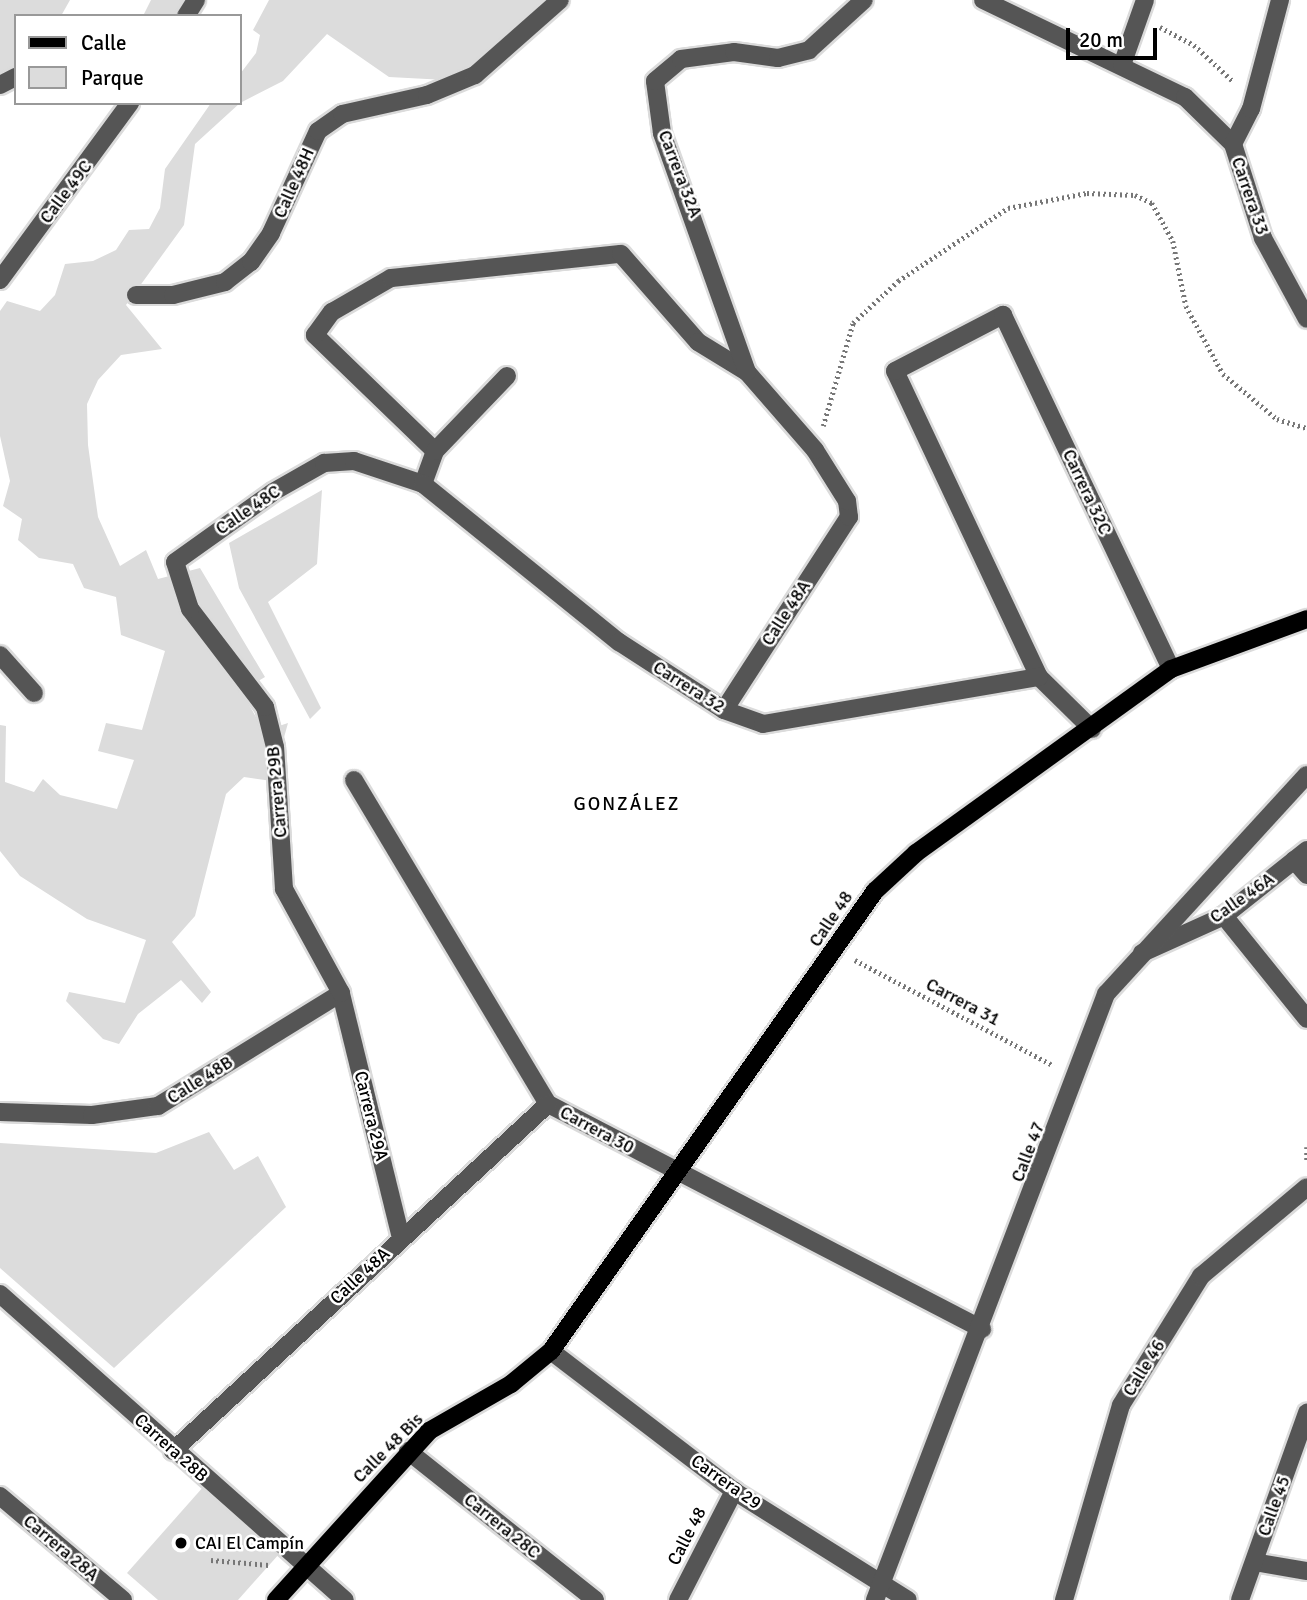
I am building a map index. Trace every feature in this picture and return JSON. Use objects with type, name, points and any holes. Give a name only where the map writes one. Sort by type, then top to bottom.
[{"type":"main road","name":"Calle 48","points":[[551,1351],[682,1174],[875,891],[916,853],[1092,729],[1171,669],[1259,632],[1307,619]]},
{"type":"main road","name":"Calle 48 Bis","points":[[276,1600],[408,1451],[551,1351]]},
{"type":"street","name":"Calle 48H","points":[[136,295],[173,295],[225,282],[251,262],[271,233],[318,131],[342,114],[428,95],[475,75],[560,0]]},
{"type":"street","name":"Carrera 32A","points":[[747,372],[662,133],[655,81],[681,58],[734,52],[778,58],[809,50],[864,0]]},
{"type":"street","name":"Carrera 33","points":[[983,0],[1014,6],[1185,97],[1233,144],[1263,238],[1307,319]]},
{"type":"street","points":[[1233,144],[1251,109],[1280,0]]},
{"type":"street","points":[[1122,65],[1142,8]]},
{"type":"street","name":"Calle 49C","points":[[0,280],[129,105]]},
{"type":"street","name":"Carrera 32A","points":[[435,451],[315,335],[332,312],[391,278],[621,254],[698,342],[747,372],[815,450],[847,501],[849,517]]},
{"type":"street","name":"Carrera 32C","points":[[1039,677],[895,371],[1003,315],[1171,669]]},
{"type":"street","points":[[423,484],[435,451],[507,376]]},
{"type":"street","name":"Carrera 32","points":[[324,463],[354,461],[423,484],[619,642],[724,710],[763,724],[1039,677]]},
{"type":"street","name":"Calle 48C","points":[[175,562],[324,463]]},
{"type":"street","name":"Calle 48A","points":[[724,710],[849,517]]},
{"type":"street","name":"Carrera 29B","points":[[175,562],[190,609],[265,707],[275,747],[284,889],[341,993]]},
{"type":"street","points":[[0,655],[34,693]]},
{"type":"street","points":[[1039,677],[1092,729]]},
{"type":"street","name":"Calle 47","points":[[875,1600],[1078,1078],[1106,994],[1135,957],[1307,775]]},
{"type":"street","name":"Carrera 30","points":[[354,780],[548,1104],[982,1329]]},
{"type":"street","points":[[1300,855],[1307,875]]},
{"type":"street","name":"Calle 46A","points":[[1135,957],[1224,916],[1300,855]]},
{"type":"street","points":[[1224,916],[1307,1019]]},
{"type":"street","name":"Calle 48B","points":[[0,1112],[92,1115],[158,1107],[341,993]]},
{"type":"street","name":"Carrera 29A","points":[[341,993],[401,1238]]},
{"type":"street","name":"Calle 48A","points":[[173,1451],[548,1104]]},
{"type":"street","name":"Calle 46","points":[[1064,1600],[1122,1405],[1201,1276],[1307,1186]]},
{"type":"street","name":"Carrera 28B","points":[[0,1294],[173,1451],[345,1600]]},
{"type":"street","name":"Carrera 29","points":[[551,1351],[734,1491],[883,1578],[908,1600]]},
{"type":"street","name":"Calle 45","points":[[1240,1600],[1307,1413]]},
{"type":"street","name":"Carrera 28C","points":[[408,1451],[595,1600]]},
{"type":"street","name":"Calle 48","points":[[678,1600],[734,1491]]},
{"type":"street","name":"Carrera 28A","points":[[0,1496],[123,1600]]},
{"type":"street","points":[[1254,1562],[1307,1571]]},
{"type":"path","points":[[1142,8],[1194,45],[1229,75],[1251,109]]},
{"type":"path","points":[[815,450],[853,323],[974,226],[1008,208],[1087,193],[1135,195],[1152,203],[1173,241],[1186,306],[1223,374],[1278,419],[1307,428]]},
{"type":"path","name":"Carrera 31","points":[[835,950],[1078,1078]]},
{"type":"path","points":[[1306,1148],[1307,1162]]},
{"type":"path","points":[[211,1560],[305,1568]]},
{"type":"green space","points":[[0,0],[70,0],[62,14],[14,14],[14,79],[0,76]]},
{"type":"green space","points":[[151,0],[198,0],[189,14],[144,14]]},
{"type":"green space","points":[[269,0],[546,0],[468,72],[446,80],[389,77],[327,34],[283,81],[242,102],[242,71],[256,53],[260,35],[253,30]]},
{"type":"green space","points":[[210,105],[238,105],[195,144],[184,225],[126,305],[162,349],[121,355],[98,380],[87,404],[88,445],[98,517],[120,566],[146,550],[158,579],[200,568],[265,677],[241,691],[264,731],[288,723],[272,781],[244,777],[226,794],[195,916],[172,942],[211,992],[202,1003],[181,980],[138,1014],[119,1044],[103,1039],[66,1001],[69,992],[125,1003],[146,940],[87,919],[20,876],[0,851],[0,725],[6,726],[5,782],[34,792],[43,779],[60,795],[117,809],[134,760],[98,751],[106,723],[142,730],[165,651],[121,635],[116,597],[84,588],[73,564],[39,558],[18,540],[22,519],[3,506],[10,481],[0,436],[0,311],[7,301],[40,311],[55,295],[65,264],[93,261],[116,250],[129,230],[149,229],[160,208],[165,169]]},
{"type":"green space","points":[[322,490],[317,564],[268,602],[321,708],[310,719],[239,588],[229,543]]},
{"type":"green space","points":[[209,1132],[234,1170],[258,1156],[286,1207],[114,1368],[0,1268],[0,1143],[156,1153]]},
{"type":"green space","points":[[204,1486],[280,1553],[238,1600],[158,1600],[127,1573]]},
{"type":"place","name":"CAI El Campín","points":[[181,1543]]},
{"type":"district","name":"GONZÁLEZ","points":[[627,805]]}]
